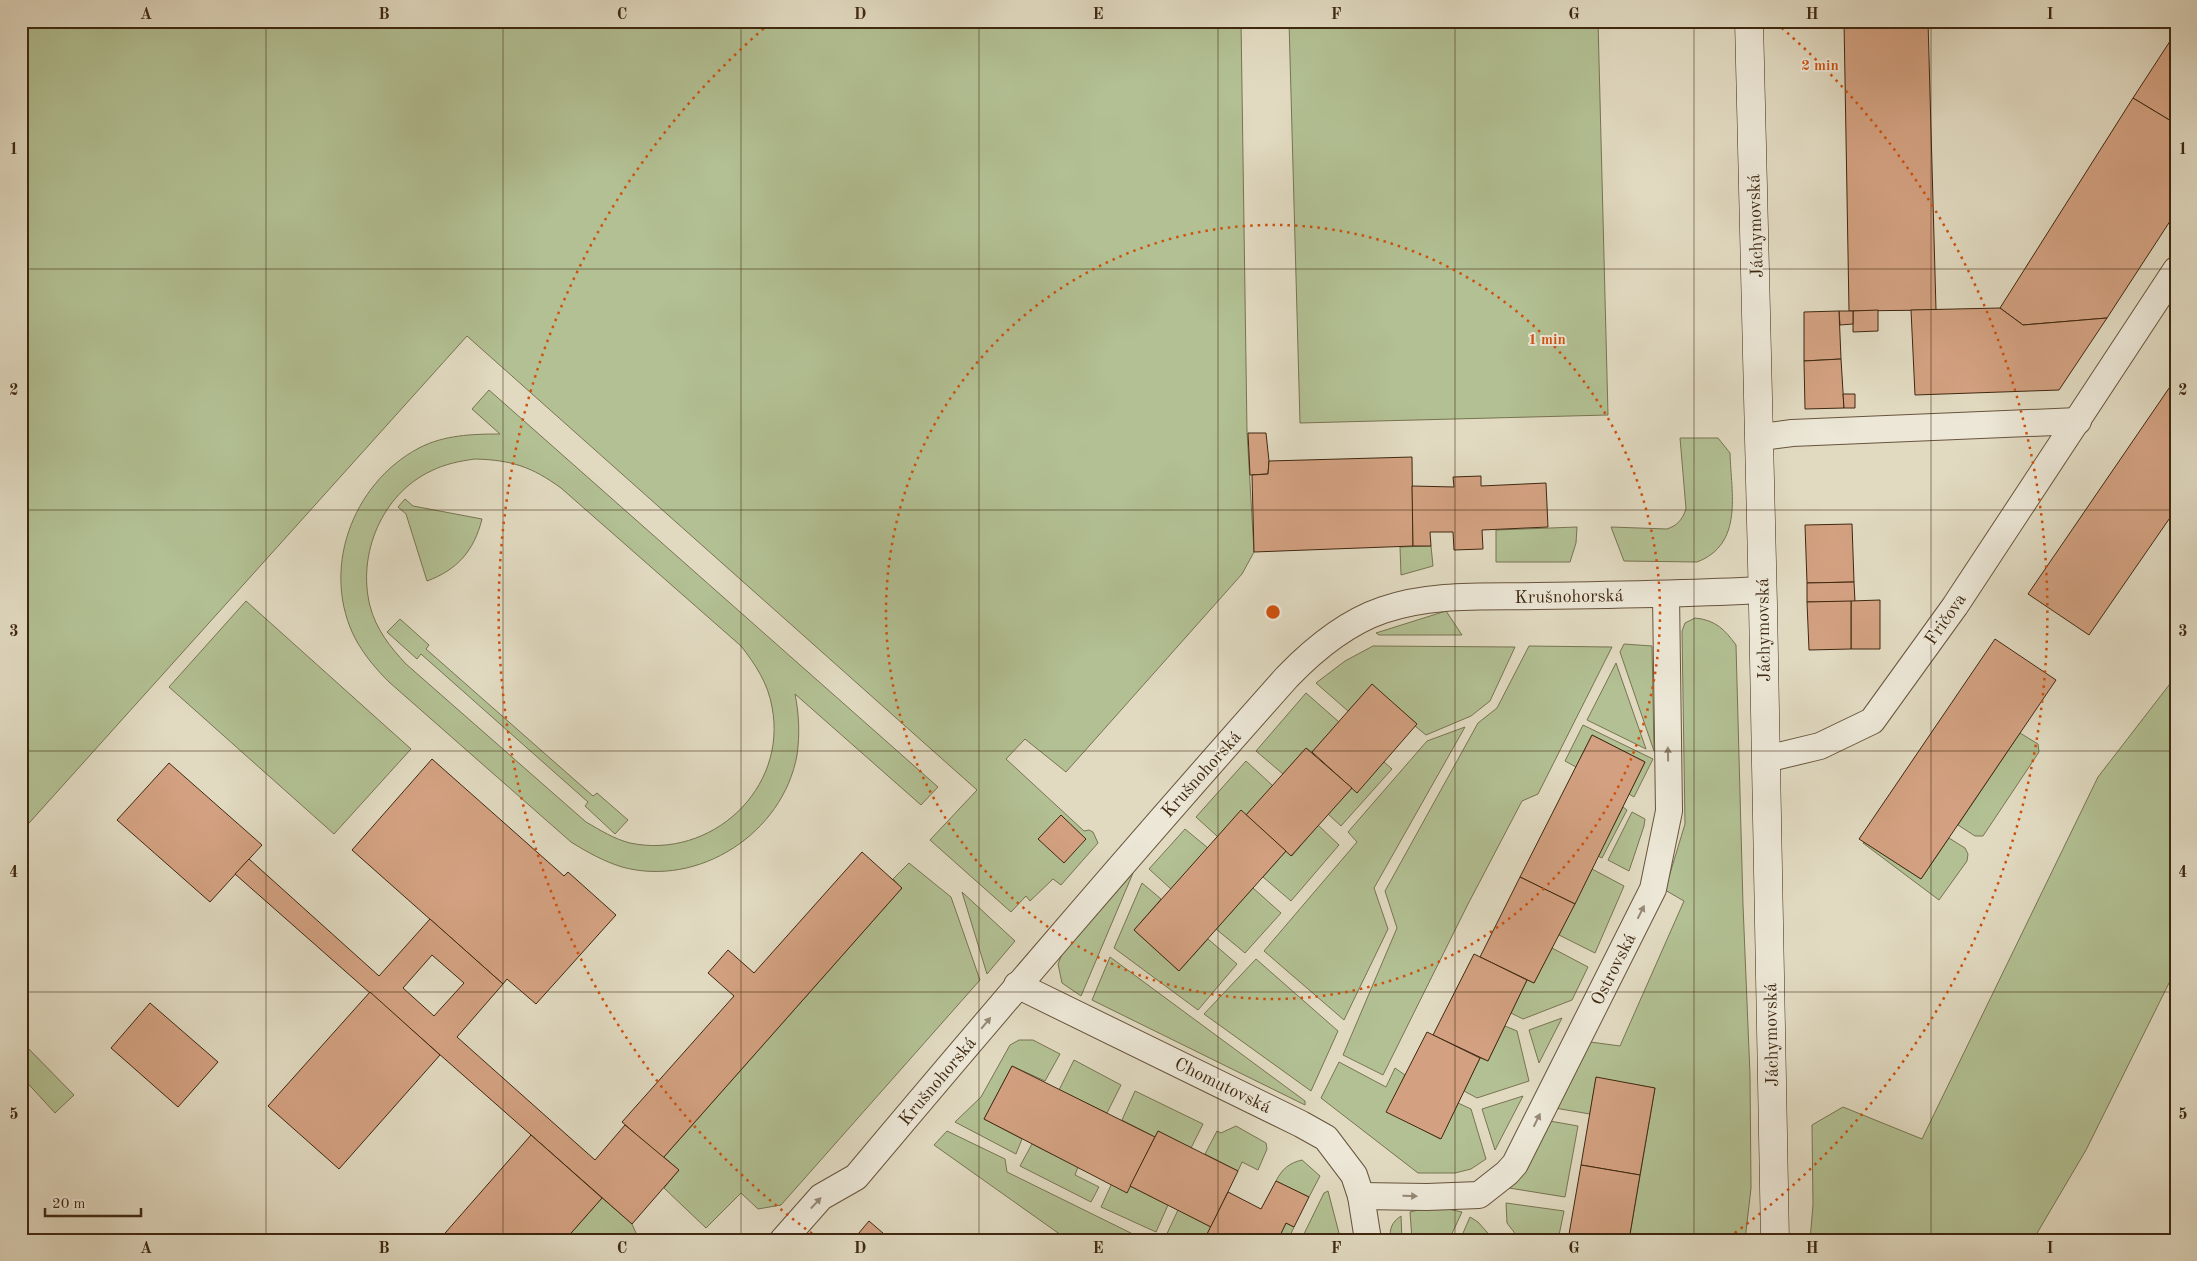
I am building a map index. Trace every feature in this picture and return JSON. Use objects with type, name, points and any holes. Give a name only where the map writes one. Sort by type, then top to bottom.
[{"type":"street","name":"Jáchymovská","points":[[1749,21],[1761,437],[1761,590],[1775,1240]]},
{"type":"street","name":"Fričova","points":[[1766,759],[1820,746],[1872,721],[1955,606],[2176,270]]},
{"type":"street","points":[[1761,437],[1792,433],[2078,421]]},
{"type":"street","name":"Krušnohorská","points":[[783,1240],[821,1197],[856,1177],[1017,985],[1287,677],[1313,650],[1344,629],[1382,610],[1425,598],[1666,595],[1761,590]]},
{"type":"street","name":"Ostrovská","points":[[1361,1196],[1479,1196],[1507,1174],[1515,1164],[1653,889],[1669,810],[1666,595]]},
{"type":"street","name":"Chomutovská","points":[[1017,985],[1326,1138],[1354,1174],[1361,1196],[1368,1240]]},
{"type":"green space","points":[[21,21],[1241,21],[1247,431],[1254,552],[1242,574],[1066,772],[1025,739],[1006,759],[1084,831],[1089,830],[1093,832],[1098,843],[1061,885],[1053,879],[1030,901],[1026,896],[1011,912],[930,840],[977,790],[467,336],[21,832]]},
{"type":"green space","points":[[1289,21],[1598,21],[1608,415],[1300,423]]},
{"type":"green space","points":[[489,390],[938,787],[921,805],[795,694],[799,739],[797,755],[789,783],[775,808],[756,830],[733,848],[708,861],[680,869],[651,871],[615,865],[571,842],[389,682],[359,646],[346,614],[341,586],[342,559],[348,532],[360,507],[375,484],[395,464],[419,448],[448,438],[500,434],[472,409]],"holes":[[[475,459],[521,466],[541,475],[561,488],[741,646],[756,667],[764,682],[772,707],[774,737],[768,765],[755,791],[737,812],[715,829],[689,840],[660,845],[630,843],[607,834],[586,822],[406,664],[384,637],[370,606],[367,566],[377,528],[387,510],[399,494],[414,481],[431,471],[458,462]]]},
{"type":"green space","points":[[1680,438],[1718,438],[1730,453],[1732,516],[1728,530],[1722,543],[1712,554],[1697,562],[1624,561],[1611,527],[1667,529],[1677,524],[1686,509]]},
{"type":"green space","points":[[405,499],[413,506],[482,519],[474,541],[463,558],[447,571],[427,581],[406,514],[398,507]]},
{"type":"green space","points":[[1577,527],[1576,543],[1570,562],[1496,562],[1496,530]]},
{"type":"green space","points":[[1431,546],[1433,566],[1401,575],[1400,547]]},
{"type":"green space","points":[[246,601],[411,749],[334,834],[169,687]]},
{"type":"green space","points":[[1446,611],[1462,635],[1379,635],[1376,633]]},
{"type":"green space","points":[[1695,618],[1714,623],[1736,645],[1750,1075],[1751,1188],[1745,1240],[1629,1240],[1655,1088],[1596,1078],[1590,1114],[1549,1107],[1583,1041],[1620,1046],[1684,901],[1665,890],[1685,824],[1682,631],[1685,623]]},
{"type":"green space","points":[[400,619],[429,645],[426,649],[593,796],[597,793],[628,820],[615,834],[585,806],[588,802],[421,654],[417,659],[387,632]]},
{"type":"green space","points":[[1624,644],[1652,646],[1654,751],[1620,652]]},
{"type":"green space","points":[[1373,646],[1515,647],[1490,701],[1471,716],[1426,735],[1415,726],[1417,724],[1372,685],[1348,711],[1316,683],[1345,661]]},
{"type":"green space","points":[[1529,646],[1612,647],[1538,794],[1522,801],[1467,906],[1383,1075],[1343,1055],[1397,928],[1385,891],[1478,723],[1497,708]]},
{"type":"green space","points":[[1616,663],[1646,749],[1587,720]]},
{"type":"green space","points":[[2176,676],[2176,969],[2086,1150],[2033,1240],[1810,1240],[1813,1205],[1812,1125],[1843,1107],[1922,1139],[2098,777]]},
{"type":"green space","points":[[1306,693],[1339,722],[1312,752],[1306,748],[1283,774],[1256,751]]},
{"type":"green space","points":[[1583,725],[1653,759],[1634,797],[1629,794],[1645,762],[1592,735],[1576,767],[1565,761]]},
{"type":"green space","points":[[1465,727],[1374,888],[1388,929],[1344,1020],[1264,951],[1357,842],[1348,832],[1427,741]]},
{"type":"green space","points":[[2020,733],[2038,744],[2039,752],[1983,836],[1975,836],[1958,825]]},
{"type":"green space","points":[[1246,761],[1273,786],[1246,815],[1218,837],[1196,817]]},
{"type":"green space","points":[[1384,762],[1392,769],[1341,826],[1328,814],[1352,788]]},
{"type":"green space","points":[[1623,807],[1627,810],[1602,858],[1598,856]]},
{"type":"green space","points":[[1632,812],[1645,819],[1629,871],[1608,860]]},
{"type":"green space","points":[[1318,825],[1339,845],[1291,901],[1263,877],[1286,851],[1292,856]]},
{"type":"green space","points":[[1185,829],[1208,848],[1171,889],[1149,869]]},
{"type":"green space","points":[[1949,838],[1965,848],[1968,854],[1967,861],[1939,900],[1863,843],[1921,879]]},
{"type":"green space","points":[[909,863],[951,897],[980,980],[781,1205],[758,1209],[741,1193],[706,1228],[664,1188],[679,1170],[664,1157],[902,888],[893,879]]},
{"type":"green space","points":[[1592,869],[1624,886],[1595,953],[1559,935]]},
{"type":"green space","points":[[1133,873],[1081,996],[1062,983],[1058,964],[1062,954]]},
{"type":"green space","points":[[1142,883],[1161,899],[1134,930],[1179,971],[1208,939],[1237,964],[1198,1010],[1114,948]]},
{"type":"green space","points":[[1253,888],[1281,913],[1245,953],[1216,929]]},
{"type":"green space","points":[[962,892],[1015,941],[987,974]]},
{"type":"green space","points":[[1552,948],[1588,967],[1572,1000],[1523,1019],[1511,1013],[1527,980],[1534,983]]},
{"type":"green space","points":[[1110,957],[1305,1101],[1305,1105],[1092,1000]]},
{"type":"green space","points":[[1256,959],[1338,1031],[1311,1091],[1204,1014]]},
{"type":"green space","points":[[1562,1018],[1539,1063],[1529,1030]]},
{"type":"green space","points":[[1505,1026],[1517,1031],[1529,1081],[1477,1098],[1464,1091],[1480,1058],[1488,1061]]},
{"type":"green space","points":[[1019,1040],[1033,1040],[1060,1054],[1045,1081],[1012,1066],[984,1119],[1022,1139],[1016,1154],[955,1122],[981,1097],[1010,1045]]},
{"type":"green space","points":[[21,1041],[74,1095],[55,1113],[21,1076]]},
{"type":"green space","points":[[1074,1060],[1121,1085],[1107,1113],[1059,1090]]},
{"type":"green space","points":[[1339,1062],[1386,1087],[1395,1068],[1405,1075],[1388,1111],[1440,1139],[1458,1103],[1471,1109],[1486,1159],[1471,1169],[1455,1173],[1418,1173],[1321,1098]]},
{"type":"green space","points":[[1135,1091],[1203,1124],[1191,1148],[1158,1131],[1155,1137],[1122,1120]]},
{"type":"green space","points":[[1523,1096],[1495,1150],[1482,1109]]},
{"type":"green space","points":[[1544,1120],[1578,1126],[1565,1197],[1509,1188]]},
{"type":"green space","points":[[1236,1126],[1266,1143],[1267,1149],[1258,1170],[1242,1162],[1238,1171],[1205,1154],[1217,1131],[1221,1133]]},
{"type":"green space","points":[[947,1131],[1005,1159],[1007,1172],[1145,1240],[1068,1240],[934,1145]]},
{"type":"green space","points":[[1032,1144],[1078,1167],[1075,1175],[1099,1187],[1091,1202],[1020,1166]]},
{"type":"green space","points":[[1302,1160],[1320,1176],[1309,1197],[1276,1181],[1286,1167]]},
{"type":"green space","points":[[1112,1183],[1130,1186],[1168,1205],[1156,1232],[1101,1207]]},
{"type":"green space","points":[[1328,1191],[1340,1237],[1339,1240],[1301,1240],[1324,1193]]},
{"type":"green space","points":[[602,1198],[632,1224],[639,1240],[565,1240]]},
{"type":"green space","points":[[1506,1203],[1564,1211],[1558,1240],[1520,1240],[1507,1223]]},
{"type":"green space","points":[[1434,1206],[1462,1212],[1449,1240],[1412,1240],[1410,1212]]},
{"type":"green space","points":[[1178,1210],[1211,1227],[1204,1240],[1164,1240]]},
{"type":"green space","points":[[1401,1216],[1402,1240],[1390,1240],[1392,1226]]},
{"type":"green space","points":[[1470,1217],[1478,1222],[1494,1240],[1460,1240]]},
{"type":"green space","points":[[1286,1223],[1294,1227],[1288,1240],[1278,1240]]},
{"type":"building","points":[[1844,21],[1928,21],[1936,310],[1849,311]]},
{"type":"building","points":[[2176,32],[2176,124],[2133,98]]},
{"type":"building","points":[[2133,98],[2176,124],[2176,212],[2107,318],[2023,325],[2000,308]]},
{"type":"building","points":[[2000,308],[2023,325],[2107,318],[2059,390],[1915,395],[1911,310]]},
{"type":"building","points":[[1878,310],[1878,331],[1853,332],[1853,311]]},
{"type":"building","points":[[1839,311],[1853,311],[1853,324],[1840,325]]},
{"type":"building","points":[[1839,311],[1841,359],[1804,361],[1804,312]]},
{"type":"building","points":[[1841,359],[1844,408],[1805,409],[1804,361]]},
{"type":"building","points":[[2176,378],[2176,509],[2089,635],[2028,594]]},
{"type":"building","points":[[1843,394],[1855,394],[1855,408],[1844,408]]},
{"type":"building","points":[[1248,433],[1266,433],[1269,461],[1268,474],[1250,475]]},
{"type":"building","points":[[1412,457],[1413,546],[1254,552],[1252,475],[1268,474],[1269,461]]},
{"type":"building","points":[[1481,476],[1481,486],[1546,483],[1548,527],[1482,530],[1483,549],[1454,550],[1453,532],[1430,532],[1431,546],[1413,546],[1412,486],[1454,487],[1453,477]]},
{"type":"building","points":[[1852,524],[1854,582],[1807,583],[1805,525]]},
{"type":"building","points":[[1854,582],[1855,602],[1807,602],[1807,583]]},
{"type":"building","points":[[1880,600],[1880,649],[1851,649],[1851,601]]},
{"type":"building","points":[[1851,601],[1851,649],[1809,650],[1807,602]]},
{"type":"building","points":[[1995,639],[2056,680],[1921,879],[1859,839]]},
{"type":"building","points":[[1372,684],[1417,724],[1357,793],[1312,752]]},
{"type":"building","points":[[1592,735],[1645,762],[1575,904],[1520,877]]},
{"type":"building","points":[[1306,748],[1352,788],[1291,856],[1246,815]]},
{"type":"building","points":[[432,759],[564,876],[568,872],[616,915],[536,1004],[507,979],[503,984],[352,850]]},
{"type":"building","points":[[169,763],[262,845],[210,902],[117,820]]},
{"type":"building","points":[[1241,810],[1286,851],[1179,971],[1134,930]]},
{"type":"building","points":[[1061,815],[1086,839],[1064,863],[1038,839]]},
{"type":"building","points":[[862,852],[902,888],[663,1158],[622,1122],[734,996],[708,973],[728,950],[754,973]]},
{"type":"building","points":[[249,859],[379,976],[430,919],[503,984],[457,1037],[595,1160],[625,1125],[679,1170],[632,1224],[235,874]],"holes":[[[432,955],[464,983],[434,1016],[403,988]]]},
{"type":"building","points":[[1520,877],[1575,904],[1534,983],[1480,957]]},
{"type":"building","points":[[1474,954],[1527,980],[1488,1061],[1433,1035]]},
{"type":"building","points":[[370,992],[440,1055],[339,1169],[268,1106]]},
{"type":"building","points":[[150,1003],[218,1062],[178,1107],[111,1048]]},
{"type":"building","points":[[1427,1032],[1480,1058],[1441,1139],[1386,1112]]},
{"type":"building","points":[[1012,1066],[1155,1137],[1127,1193],[984,1119]]},
{"type":"building","points":[[1596,1077],[1655,1088],[1640,1175],[1581,1165]]},
{"type":"building","points":[[1158,1131],[1238,1171],[1211,1227],[1130,1186]]},
{"type":"building","points":[[531,1135],[602,1198],[565,1240],[439,1240]]},
{"type":"building","points":[[1581,1165],[1640,1175],[1629,1240],[1568,1240]]},
{"type":"building","points":[[1276,1181],[1309,1197],[1294,1227],[1286,1223],[1278,1240],[1204,1240],[1228,1192],[1261,1209]]},
{"type":"building","points":[[869,1221],[891,1240],[853,1240]]}]
